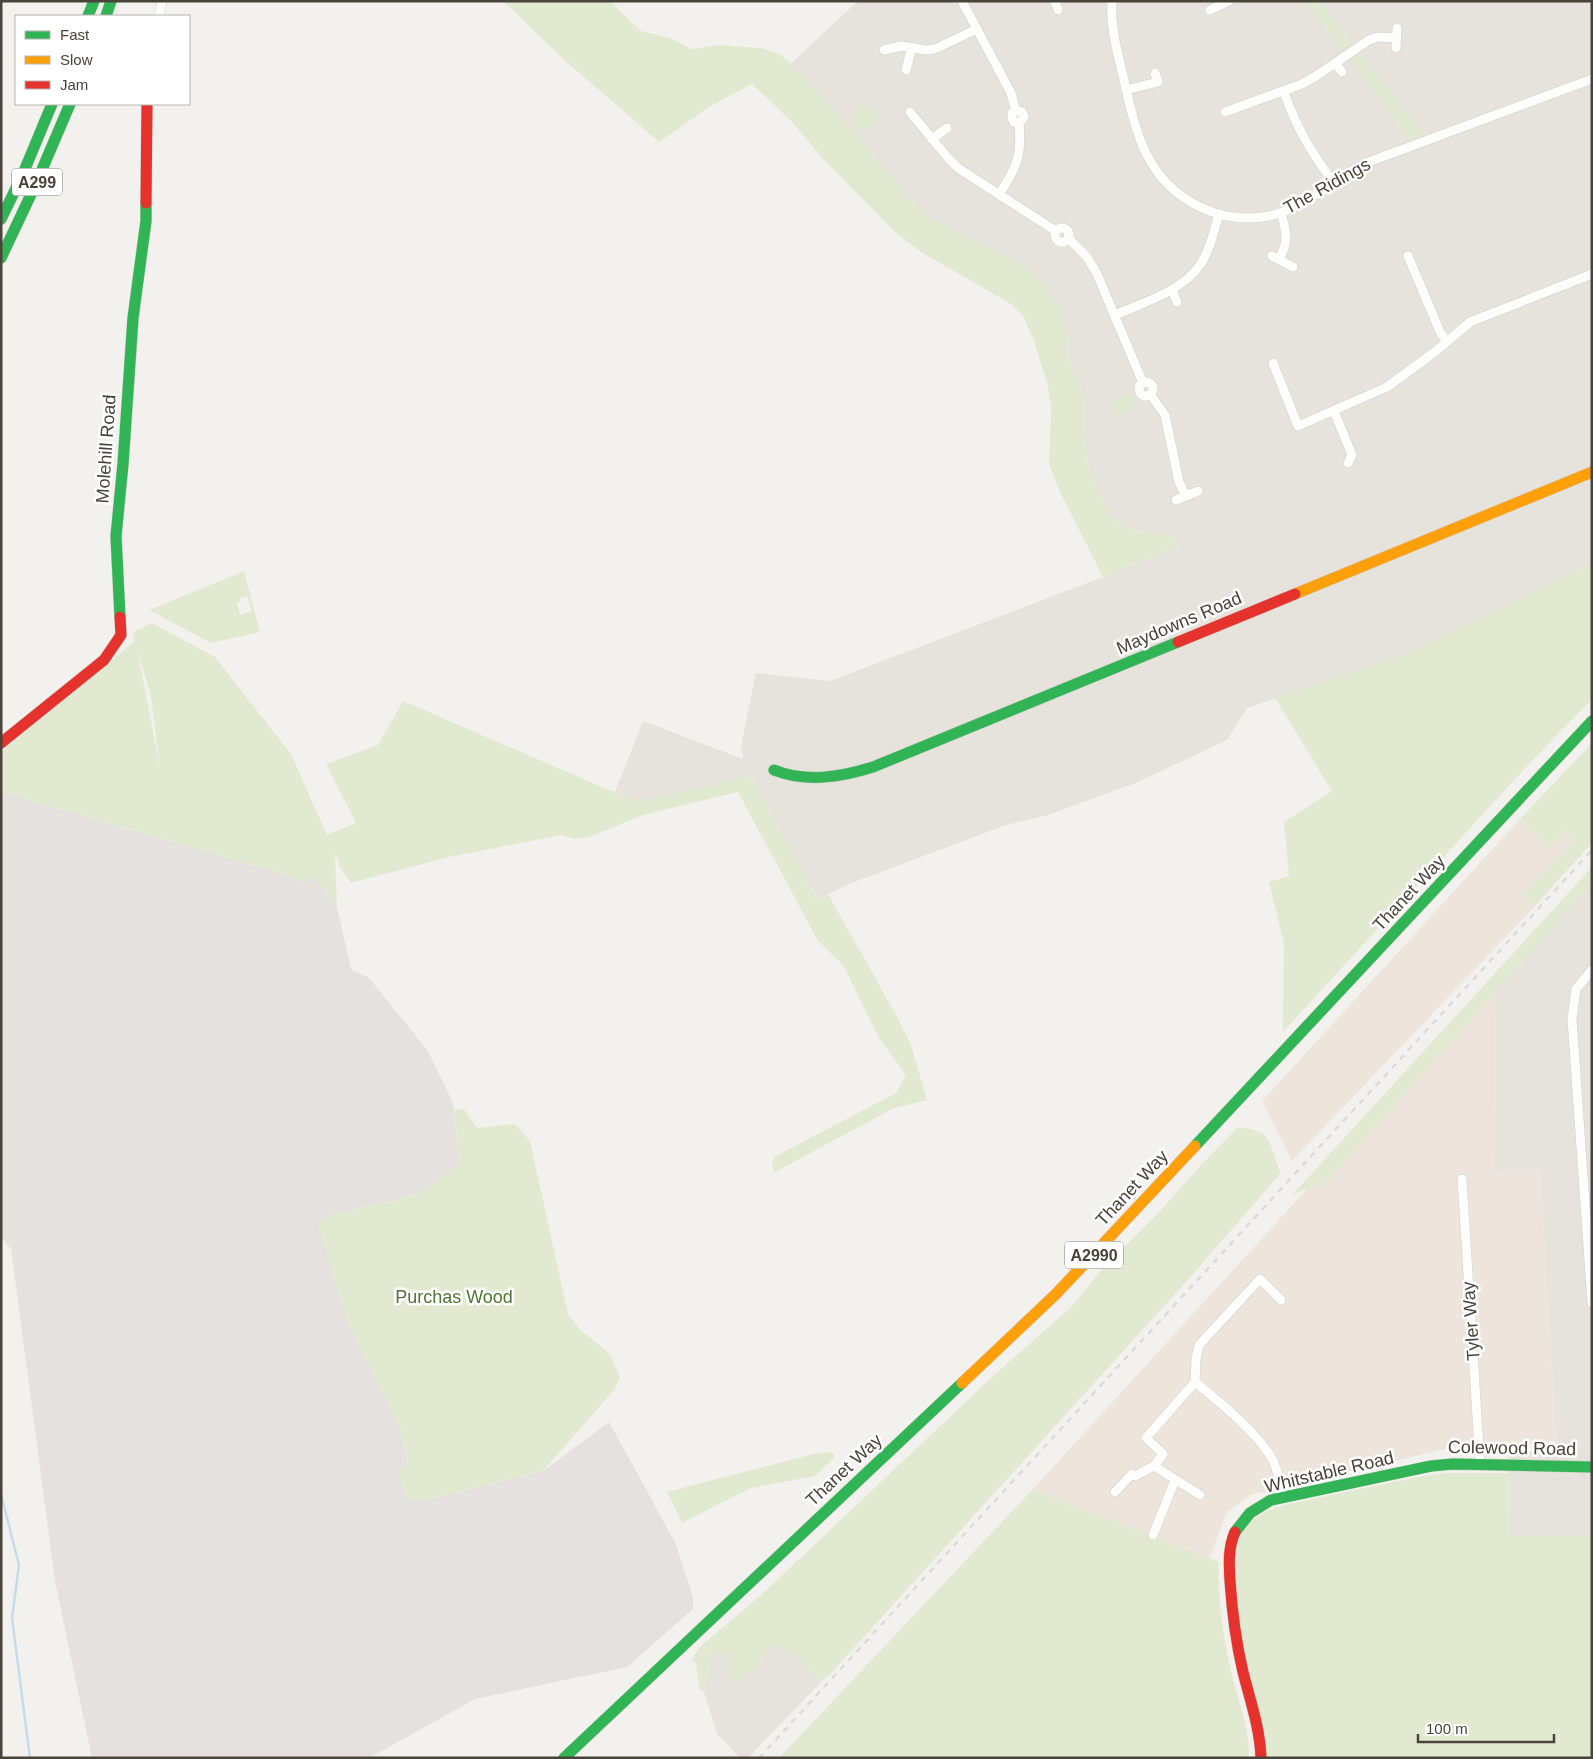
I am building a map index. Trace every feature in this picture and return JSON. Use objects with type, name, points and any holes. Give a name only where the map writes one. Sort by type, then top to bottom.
[{"type":"main road","points":[[88,15],[94,1]]},
{"type":"main road","points":[[106,15],[111,1]]},
{"type":"main road","name":"A299","points":[[1,220],[22,176],[52,105]]},
{"type":"main road","name":"A299","points":[[1,258],[35,186],[70,105]]},
{"type":"main road","name":"Molehill Road","points":[[1,743],[104,660],[121,634],[116,536],[123,464],[132,318],[146,220],[147,105]]},
{"type":"main road","name":"Maydowns Road","points":[[774,770],[795,777],[850,774],[873,767],[1592,472]]},
{"type":"main road","name":"Thanet Way","points":[[564,1758],[1056,1294],[1592,721]]},
{"type":"main road","name":"Colewood Road","points":[[1431,1466],[1480,1464],[1592,1467]]},
{"type":"main road","name":"Whitstable Road","points":[[1261,1758],[1258,1728],[1235,1637],[1231,1604],[1230,1554],[1234,1533],[1245,1518],[1261,1505],[1283,1498],[1431,1466]]},
{"type":"street","points":[[158,15],[162,1]]},
{"type":"street","points":[[962,1],[1011,93],[1016,111],[1012,114],[1012,118],[1014,122],[1019,123],[1020,145],[1017,165],[999,194]]},
{"type":"street","name":"The Ridings","points":[[1112,1],[1112,24],[1126,90],[1138,135],[1153,168],[1177,194],[1219,214],[1245,218],[1264,217],[1281,213],[1302,203],[1349,171],[1366,163],[1592,79]]},
{"type":"street","points":[[1210,10],[1225,2]]},
{"type":"street","points":[[1396,48],[1397,28]]},
{"type":"street","points":[[884,50],[901,46],[926,50],[935,49],[977,29]]},
{"type":"street","points":[[1224,112],[1284,92],[1316,76],[1369,40],[1378,37],[1396,38]]},
{"type":"street","points":[[906,70],[912,47]]},
{"type":"street","points":[[1335,64],[1342,72]]},
{"type":"street","points":[[1126,90],[1158,82],[1155,73]]},
{"type":"street","points":[[1284,92],[1299,130],[1333,182]]},
{"type":"street","points":[[910,112],[958,168],[1056,231],[1060,228],[1066,228],[1069,233],[1068,238],[1086,257],[1097,274],[1143,383],[1148,383],[1152,386],[1150,394],[1165,415],[1179,482],[1186,496]]},
{"type":"street","points":[[932,139],[947,128]]},
{"type":"street","points":[[1281,213],[1287,234],[1286,244],[1276,258],[1293,267]]},
{"type":"street","points":[[1115,315],[1172,290],[1187,279],[1200,264],[1211,243],[1219,214]]},
{"type":"street","points":[[1408,256],[1441,334],[1447,341]]},
{"type":"street","points":[[1273,363],[1298,426],[1387,387],[1470,322],[1592,274]]},
{"type":"street","points":[[1172,290],[1177,302]]},
{"type":"street","points":[[1334,411],[1352,455],[1348,463]]},
{"type":"street","points":[[1176,500],[1198,491]]},
{"type":"street","points":[[1592,970],[1576,989],[1572,1020],[1592,1303]]},
{"type":"street","name":"Tyler Way","points":[[1462,1179],[1480,1464]]},
{"type":"street","points":[[1115,1492],[1132,1474],[1135,1476],[1154,1466],[1163,1454],[1146,1438],[1196,1382],[1196,1359],[1199,1345],[1260,1279],[1281,1300]]},
{"type":"street","points":[[1196,1382],[1232,1413],[1272,1458],[1283,1498]]},
{"type":"street","points":[[1154,1466],[1200,1495]]},
{"type":"street","points":[[1153,1535],[1175,1480]]},
{"type":"shaded area","points":[[858,1],[1592,1],[1592,564],[1404,656],[1247,708],[1227,740],[1138,782],[1048,815],[1006,825],[849,884],[818,899],[783,840],[750,776],[639,803],[615,792],[643,721],[743,759],[741,746],[756,673],[830,681],[1103,577],[1178,546],[1172,535],[1155,535],[1125,527],[1110,517],[1090,473],[1084,439],[1083,391],[1067,358],[1069,339],[926,220],[786,68]]},
{"type":"shaded area","points":[[1,792],[286,875],[303,883],[313,876],[337,907],[351,969],[369,978],[428,1051],[453,1103],[460,1164],[417,1195],[330,1215],[349,1326],[400,1427],[408,1464],[406,1499],[427,1500],[543,1471],[609,1422],[675,1542],[693,1597],[693,1609],[627,1667],[475,1699],[369,1758],[92,1758],[55,1581],[11,1249],[1,1237]]},
{"type":"shaded area","points":[[1520,819],[1549,848],[1565,831],[1574,842],[1523,895],[1535,906],[1292,1161],[1262,1101]]},
{"type":"shaded area","points":[[1592,883],[1592,1536],[1509,1536],[1508,1451],[1557,1454],[1540,1169],[1495,1171],[1496,991]]},
{"type":"shaded area","points":[[1496,991],[1495,1171],[1540,1169],[1556,1441],[1458,1446],[1250,1495],[1227,1512],[1209,1559],[1032,1490],[1308,1188],[1329,1179]]},
{"type":"shaded area","points":[[789,1634],[804,1666],[820,1683],[748,1758],[740,1758],[717,1734],[704,1692],[711,1652]]},
{"type":"green space","points":[[503,1],[610,1],[641,31],[670,38],[692,49],[717,45],[761,48],[782,55],[833,108],[913,203],[929,217],[1005,256],[1036,275],[1059,305],[1069,339],[1067,358],[1083,391],[1084,439],[1090,473],[1110,517],[1125,527],[1155,535],[1172,535],[1178,546],[1103,577],[1060,492],[1049,464],[1051,407],[1047,383],[1033,338],[1023,316],[1011,304],[921,252],[897,234],[823,159],[793,123],[752,84],[714,104],[659,142],[562,58]]},
{"type":"green space","points":[[1306,1],[1319,1],[1351,43],[1342,50]]},
{"type":"green space","points":[[1359,53],[1424,134],[1412,142],[1350,60]]},
{"type":"green space","points":[[872,105],[878,119],[876,124],[858,131],[852,113]]},
{"type":"green space","points":[[1129,393],[1134,401],[1131,409],[1123,415],[1118,414],[1111,402]]},
{"type":"green space","points":[[1592,564],[1592,699],[1530,763],[1283,1032],[1284,944],[1269,882],[1289,876],[1284,822],[1332,791],[1275,698],[1407,654]]},
{"type":"green space","points":[[244,571],[260,632],[211,643],[149,610]],"holes":[[[247,596],[252,611],[240,615],[237,603],[240,602],[240,598]]]},
{"type":"green space","points":[[152,623],[215,657],[291,754],[327,835],[356,823],[326,764],[378,745],[403,701],[637,802],[750,776],[817,899],[828,894],[895,1013],[911,1045],[927,1100],[894,1108],[775,1172],[772,1167],[774,1157],[896,1093],[906,1075],[879,1038],[843,965],[818,941],[738,792],[643,815],[589,837],[575,839],[562,835],[449,857],[351,883],[338,864],[340,864],[335,854],[337,907],[313,876],[303,883],[286,875],[1,792],[1,752],[135,641],[133,632]],"holes":[[[137,649],[151,696],[160,766]]]},
{"type":"green space","points":[[1592,743],[1592,843],[1535,906],[1522,895],[1574,842],[1565,831],[1549,848],[1520,819]]},
{"type":"green space","points":[[1592,867],[1592,883],[1329,1179],[1292,1195]]},
{"type":"green space","name":"Purchas Wood","points":[[464,1109],[477,1128],[515,1124],[530,1141],[568,1314],[581,1331],[610,1355],[620,1377],[614,1390],[543,1471],[427,1500],[406,1499],[399,1471],[408,1464],[400,1427],[349,1326],[317,1223],[330,1215],[417,1195],[460,1164],[454,1110]]},
{"type":"green space","points":[[1238,1127],[1259,1132],[1265,1136],[1272,1147],[1281,1173],[1185,1283],[832,1672],[820,1683],[804,1666],[798,1655],[776,1646],[765,1653],[762,1661],[740,1682],[733,1683],[731,1653],[711,1652],[704,1692],[700,1690],[696,1663],[692,1661],[696,1652],[703,1644],[760,1596],[991,1378],[1070,1308],[1105,1266],[1162,1209]]},
{"type":"green space","points":[[828,1452],[834,1454],[835,1457],[815,1476],[751,1488],[682,1523],[667,1492],[813,1454]]},
{"type":"green space","points":[[1446,1473],[1508,1473],[1509,1536],[1592,1536],[1592,1758],[1266,1758],[1237,1618],[1233,1558],[1237,1539],[1249,1523],[1266,1511],[1288,1504],[1417,1477]]},
{"type":"green space","points":[[1032,1490],[1219,1562],[1219,1591],[1224,1634],[1232,1676],[1246,1730],[1249,1750],[1248,1758],[779,1758]]},
{"type":"waterway","points":[[1,1494],[19,1565],[12,1618],[30,1758]]},
{"type":"railway","points":[[759,1758],[1592,850]]},
{"type":"traffic: fast","points":[[88,15],[94,1]]},
{"type":"traffic: fast","points":[[106,15],[111,1]]},
{"type":"traffic: fast","points":[[1,219],[22,176],[52,105]]},
{"type":"traffic: fast","points":[[1,258],[35,186],[70,105]]},
{"type":"traffic: fast","points":[[120,617],[116,536],[133,318],[146,221],[146,203]]},
{"type":"traffic: fast","points":[[774,770],[798,776],[824,777],[849,774],[873,767],[1178,642]]},
{"type":"traffic: fast","points":[[1195,1146],[1592,721]]},
{"type":"traffic: fast","points":[[564,1758],[962,1383]]},
{"type":"traffic: fast","points":[[1235,1532],[1250,1513],[1271,1500],[1431,1466],[1453,1464],[1592,1467]]},
{"type":"traffic: slow","points":[[1295,594],[1592,472]]},
{"type":"traffic: slow","points":[[962,1383],[1056,1294],[1195,1146]]},
{"type":"traffic: jam","points":[[146,203],[147,105]]},
{"type":"traffic: jam","points":[[1178,642],[1295,594]]},
{"type":"traffic: jam","points":[[1,743],[104,660],[121,635],[120,617]]},
{"type":"traffic: jam","points":[[1235,1532],[1231,1544],[1229,1562],[1233,1615],[1241,1661],[1257,1725],[1261,1758]]}]
